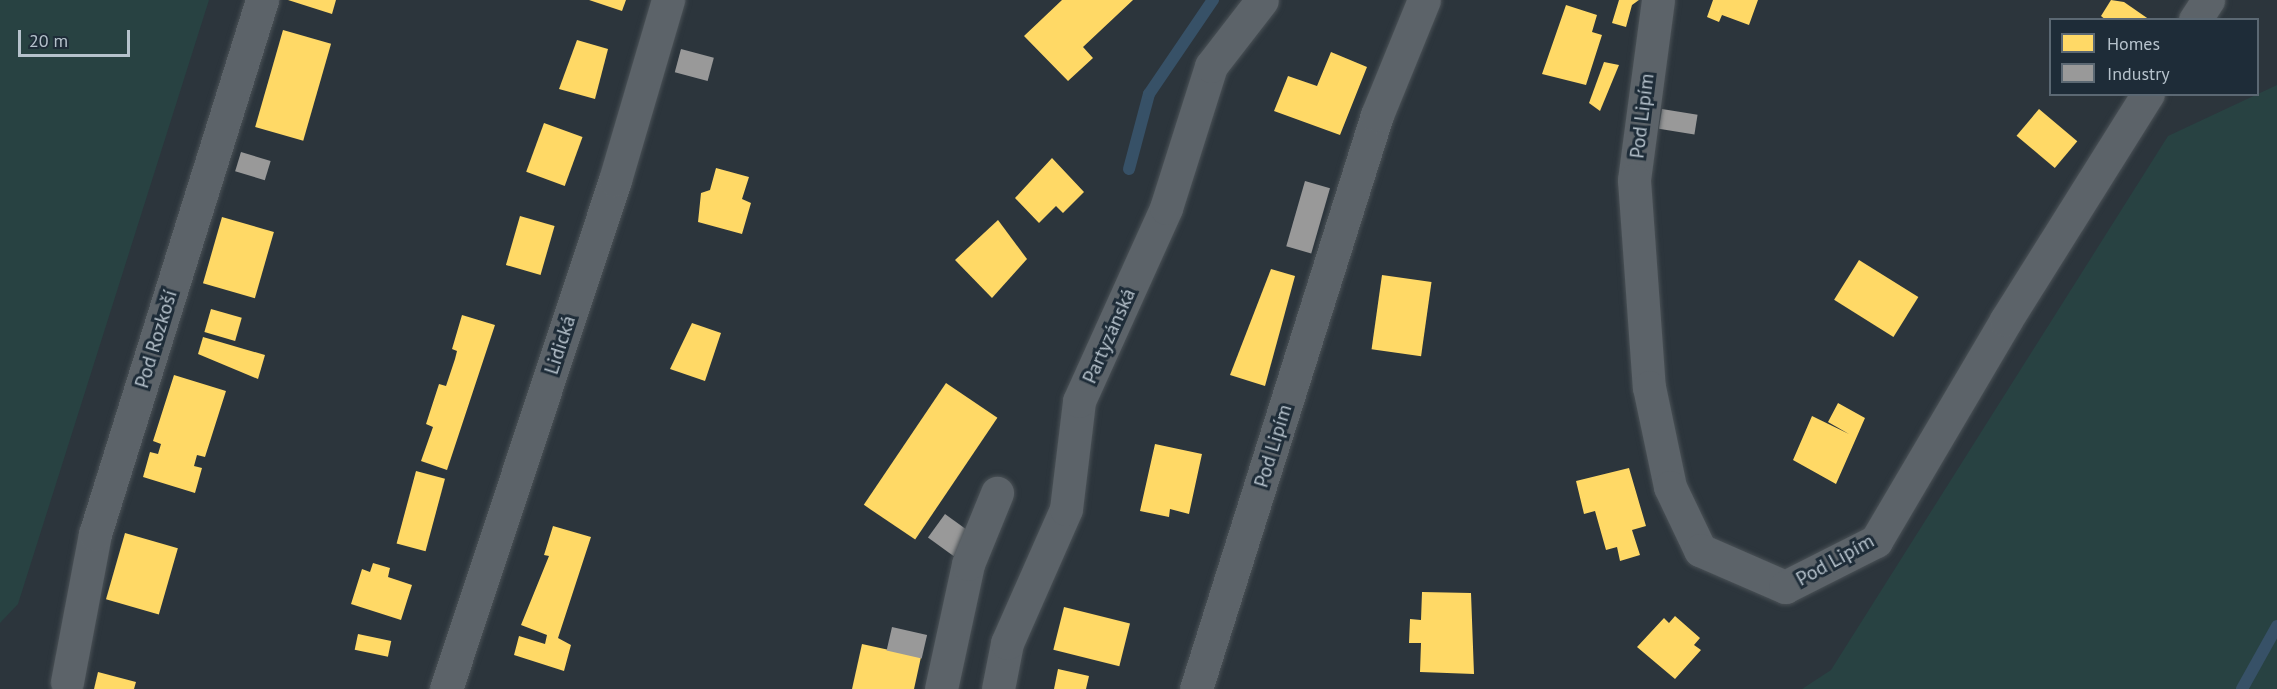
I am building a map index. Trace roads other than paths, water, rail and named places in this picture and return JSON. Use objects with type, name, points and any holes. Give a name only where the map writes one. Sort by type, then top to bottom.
[{"type":"street","name":"Pod Rozkoší","points":[[67,682],[95,534],[262,0]]},
{"type":"street","name":"Lidická","points":[[446,689],[615,180],[668,0]]},
{"type":"street","name":"Partyzánská","points":[[998,689],[1007,643],[1066,509],[1079,401],[1166,208],[1211,66],[1262,0]]},
{"type":"street","name":"Pod Lipím","points":[[1196,689],[1377,115],[1424,0]]},
{"type":"street","name":"Pod Lipím","points":[[1658,0],[1634,180],[1649,387],[1670,487],[1700,550],[1785,587],[1876,541],[2006,320],[2147,96]]},
{"type":"street","points":[[2196,18],[2208,0]]},
{"type":"street","points":[[941,689],[968,564],[997,493]]},
{"type":"waterway","points":[[1129,169],[1149,94],[1213,0]]},
{"type":"waterway","points":[[2242,689],[2277,626]]}]
